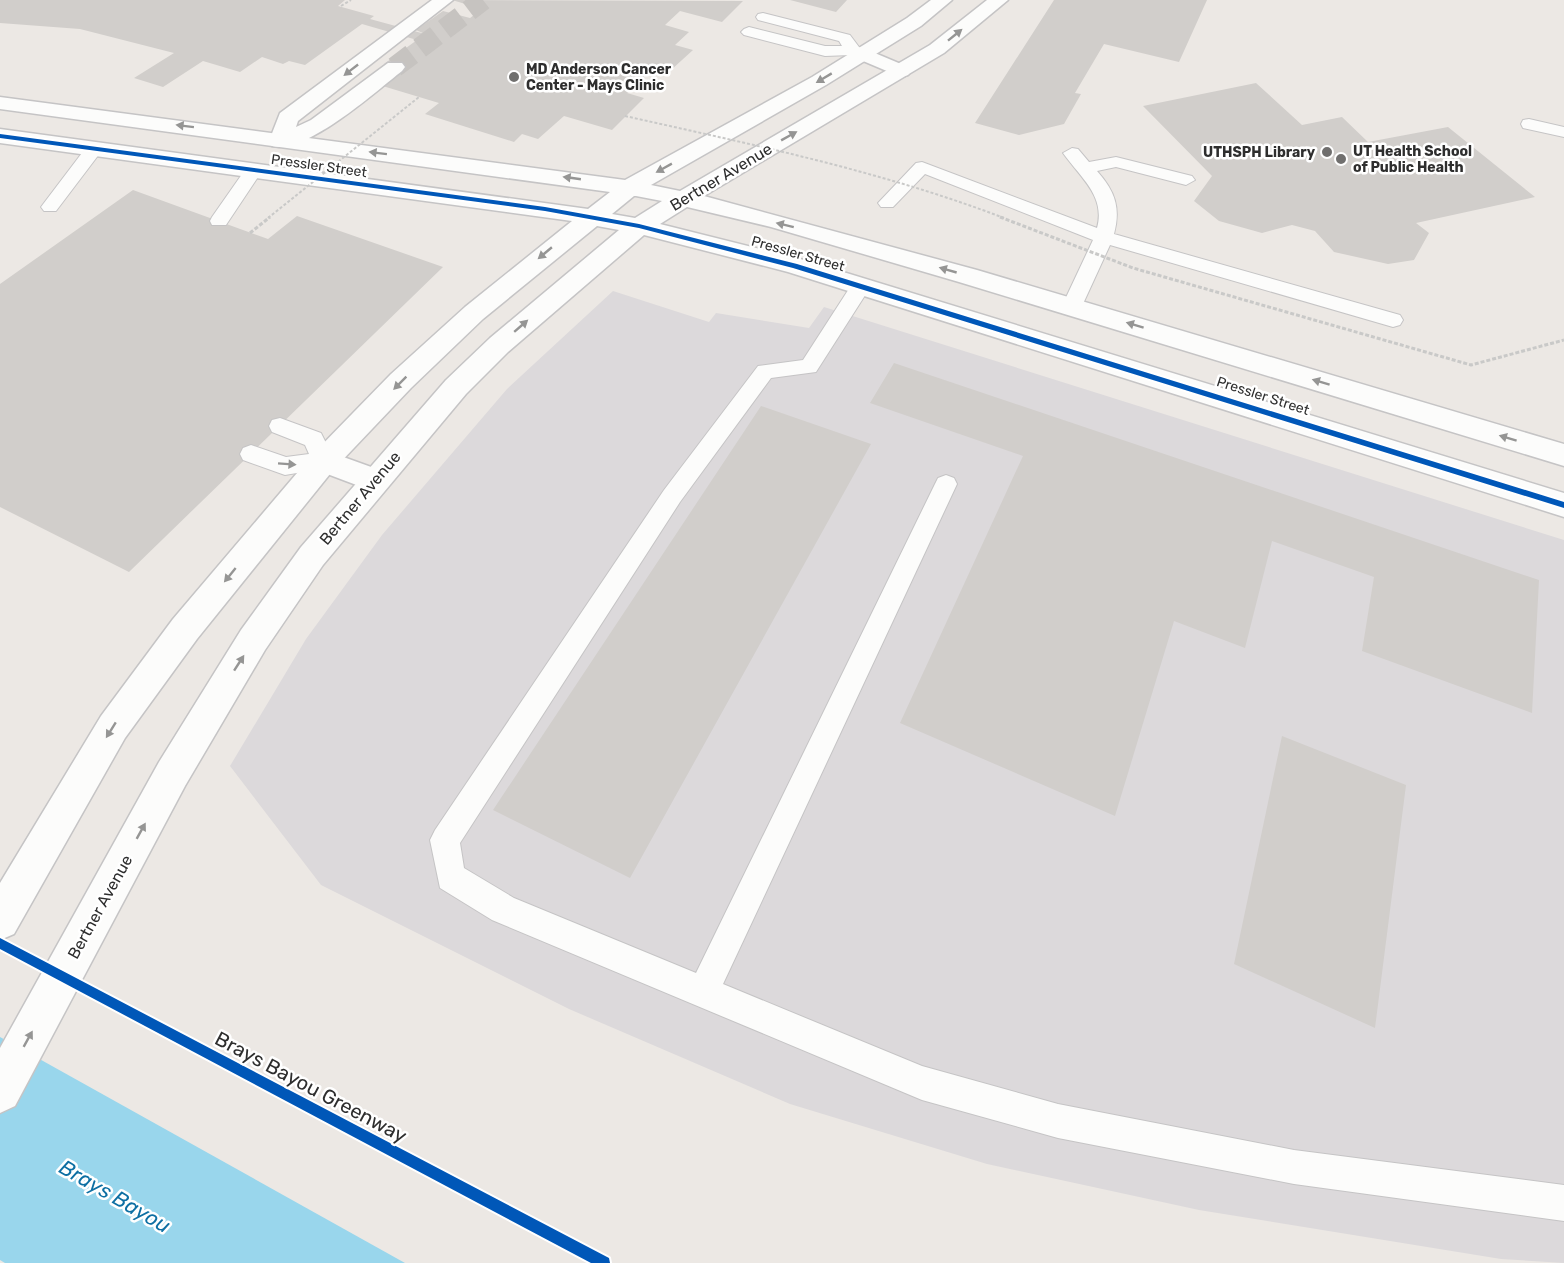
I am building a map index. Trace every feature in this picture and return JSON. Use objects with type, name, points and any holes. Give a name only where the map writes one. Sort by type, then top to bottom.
[{"type":"street","points":[[253,171],[280,141],[288,118],[444,0]]},
{"type":"street","points":[[0,920],[112,727],[185,629],[324,461],[400,381],[474,313],[591,216],[630,187],[819,81],[858,52],[914,22],[943,0]]},
{"type":"street","name":"Bertner Avenue","points":[[0,1091],[208,710],[312,556],[456,387],[499,345],[639,226],[743,162],[937,49],[999,0]]},
{"type":"street","points":[[858,52],[901,71]]},
{"type":"street","points":[[280,141],[319,126],[395,67]]},
{"type":"street","name":"Pressler Street","points":[[0,103],[630,187],[685,199],[834,237],[1072,306],[1564,455]]},
{"type":"street","name":"Pressler Street","points":[[0,136],[591,216],[639,226],[795,266],[1564,506]]},
{"type":"street","points":[[1054,345],[1072,306]]},
{"type":"street","points":[[324,461],[375,480]]},
{"type":"lane","points":[[763,17],[845,38],[858,52]]},
{"type":"lane","points":[[749,32],[825,51],[858,52]]},
{"type":"lane","points":[[1529,124],[1564,132]]},
{"type":"lane","points":[[50,207],[94,149]]},
{"type":"lane","points":[[1072,153],[1100,185],[1110,215],[1104,237],[1072,306]]},
{"type":"lane","points":[[1085,168],[1116,162],[1186,180]]},
{"type":"lane","points":[[887,203],[922,167],[1104,237],[1393,320]]},
{"type":"lane","points":[[219,222],[253,171]]},
{"type":"lane","points":[[861,286],[810,368],[765,371],[672,496],[445,840],[451,877],[503,909],[922,1083],[1058,1121],[1294,1167],[1564,1203]]},
{"type":"lane","points":[[251,454],[285,466],[324,461],[313,440],[280,426]]},
{"type":"lane","points":[[703,992],[946,484]]},
{"type":"path","points":[[341,6],[351,0]]},
{"type":"path","points":[[250,233],[419,97]]},
{"type":"path","points":[[625,116],[832,162],[924,188],[1133,268],[1471,365],[1564,340]]},
{"type":"shaded area","points":[[613,291],[709,322],[716,313],[809,328],[824,307],[1564,540],[1564,1263],[1501,1259],[1199,1210],[987,1164],[790,1104],[569,1009],[321,885],[230,766],[306,639],[382,535],[507,389]]},
{"type":"water","name":"Brays Bayou","points":[[0,1037],[405,1263],[5,1263],[0,1260]]},
{"type":"building","name":"MD Anderson Cancer Center - Mays Clinic","points":[[0,0],[345,0],[338,6],[374,16],[370,19],[425,34],[416,30],[443,11],[470,18],[482,9],[452,0],[743,1],[722,22],[680,11],[665,25],[689,32],[675,45],[693,50],[671,70],[655,66],[627,93],[644,98],[612,130],[564,116],[538,139],[522,134],[514,142],[425,114],[439,103],[376,84],[398,68],[384,64],[417,40],[362,24],[305,65],[289,61],[283,64],[262,57],[240,72],[203,61],[163,87],[134,78],[174,53],[80,29],[0,23]]},
{"type":"building","points":[[790,0],[847,0],[836,12]]},
{"type":"building","points":[[1054,0],[1207,0],[1179,62],[1104,44],[1075,93],[1081,94],[1064,124],[1019,135],[975,123]]},
{"type":"building","name":"UT Health School of Public Health","points":[[1256,83],[1302,125],[1342,117],[1368,142],[1448,127],[1535,197],[1416,223],[1429,233],[1414,260],[1388,264],[1334,252],[1315,231],[1292,225],[1262,233],[1219,221],[1194,201],[1212,176],[1143,106]]},
{"type":"building","points":[[133,190],[268,239],[297,216],[443,267],[129,572],[0,507],[0,284]]},
{"type":"building","points":[[894,363],[1539,580],[1532,713],[1362,651],[1374,577],[1272,541],[1245,648],[1174,621],[1115,816],[900,723],[1023,456],[870,403]]},
{"type":"building","points":[[761,406],[871,444],[630,878],[493,810]]},
{"type":"building","points":[[1282,736],[1406,785],[1375,1028],[1234,964]]},
{"type":"tunnel","points":[[395,67],[483,0]]},
{"type":"cycle path","points":[[0,136],[545,209],[639,226],[795,266],[1564,505]]},
{"type":"cycle path","name":"Brays Bayou Greenway","points":[[0,943],[604,1263]]},
{"type":"place","name":"MD Anderson Cancer Center - Mays Clinic","points":[[514,77]]},
{"type":"place","name":"UTHSPH Library","points":[[1327,152]]},
{"type":"place","name":"UT Health School of Public Health","points":[[1341,159]]}]
